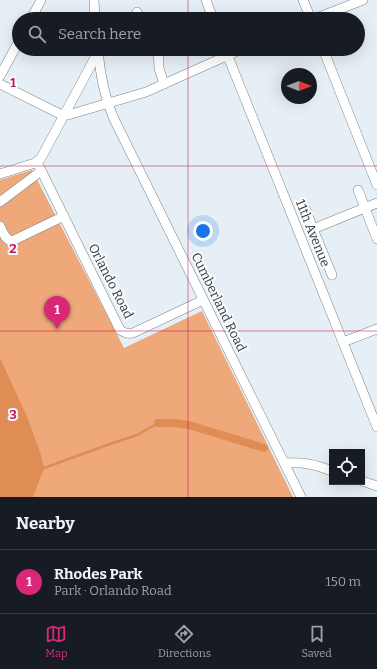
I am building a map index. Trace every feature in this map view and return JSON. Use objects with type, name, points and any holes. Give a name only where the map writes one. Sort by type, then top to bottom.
[{"type":"street","points":[[35,12],[41,0]]},
{"type":"street","points":[[94,0],[95,12]]},
{"type":"street","points":[[206,0],[210,12]]},
{"type":"street","points":[[303,0],[308,12]]},
{"type":"street","points":[[332,12],[363,0]]},
{"type":"street","points":[[0,76],[12,54]]},
{"type":"street","points":[[0,202],[39,166],[43,155],[95,56]]},
{"type":"street","name":"Cumberland Road","points":[[99,56],[102,85],[117,126],[301,497]]},
{"type":"street","points":[[158,56],[159,68],[164,84]]},
{"type":"street","points":[[0,84],[58,113],[64,115],[74,114],[146,92],[186,74],[219,56]]},
{"type":"street","name":"11th Avenue","points":[[228,56],[377,427]]},
{"type":"street","points":[[326,56],[377,185]]},
{"type":"street","points":[[0,174],[39,166]]},
{"type":"street","name":"Orlando Road","points":[[39,166],[120,330],[126,333],[133,333],[203,300]]},
{"type":"street","points":[[358,190],[377,238]]},
{"type":"street","points":[[313,229],[377,203]]},
{"type":"street","points":[[306,210],[332,275]]},
{"type":"street","points":[[0,226],[6,239],[12,241],[64,216]]},
{"type":"street","points":[[343,342],[377,329]]},
{"type":"street","points":[[284,463],[303,463],[329,470]]},
{"type":"street","points":[[365,482],[377,486]]},
{"type":"shaded area","points":[[32,170],[124,348],[202,311],[293,497],[0,497],[0,180]]},
{"type":"shaded area","points":[[0,358],[28,419],[41,455],[44,468],[33,497],[0,497]]},
{"type":"waterway","points":[[44,468],[137,435],[158,423]]},
{"type":"waterway","points":[[158,423],[189,425],[264,448]]},
{"type":"place","name":"Rhodes Park","points":[[57,329]]}]
